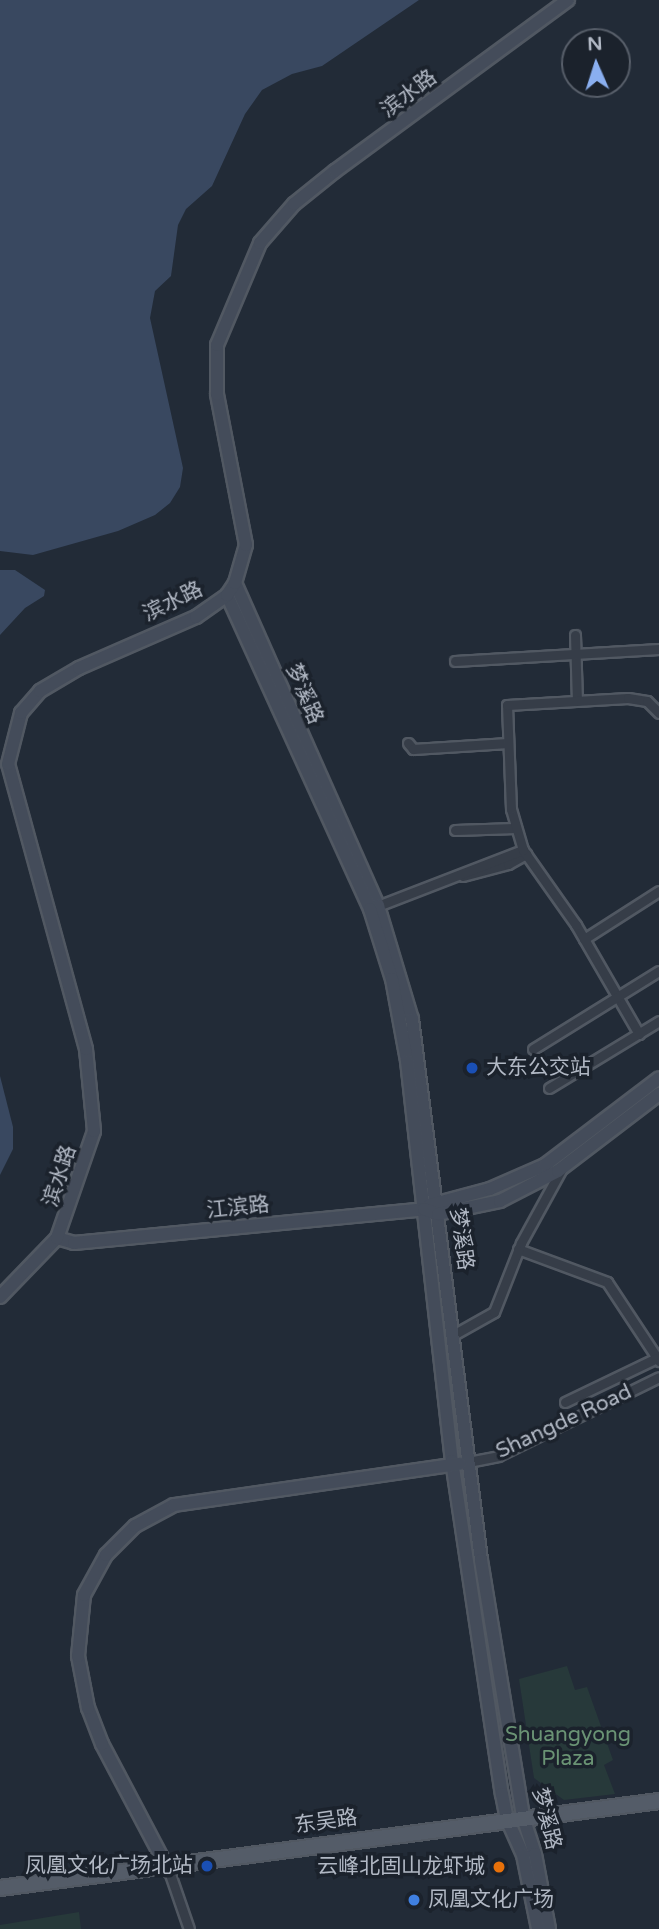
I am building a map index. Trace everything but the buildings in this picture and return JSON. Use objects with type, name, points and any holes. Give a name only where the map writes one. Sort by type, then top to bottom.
[{"type":"main road","name":"滨水路","points":[[0,1297],[57,1238],[94,1131],[93,1088],[8,764],[11,742],[21,713],[40,691],[111,652],[196,617],[227,596],[235,583],[246,545],[217,394],[217,345],[260,243],[294,204],[335,171],[568,0]]},
{"type":"main road","name":"梦溪路","points":[[235,583],[374,908],[412,1019],[468,1462],[525,1821],[549,1929]]},
{"type":"main road","name":"梦溪路","points":[[227,596],[374,908],[401,1022],[453,1465],[508,1822],[523,1855],[538,1929]]},
{"type":"main road","points":[[424,1209],[436,1200],[490,1189],[545,1165],[659,1078]]},
{"type":"main road","points":[[438,1214],[500,1201],[563,1167],[659,1094]]},
{"type":"main road","name":"江滨路","points":[[57,1238],[74,1243],[424,1209],[438,1214]]},
{"type":"main road","points":[[167,1868],[102,1744],[88,1708],[78,1656],[84,1595],[106,1555],[135,1526],[174,1505],[468,1462]]},
{"type":"main road","name":"东吴路","points":[[525,1821],[659,1801]]},
{"type":"main road","name":"东吴路","points":[[0,1888],[508,1822],[659,1808]]},
{"type":"main road","name":"东吴路","points":[[0,1894],[167,1868]]},
{"type":"street","points":[[575,635],[577,701]]},
{"type":"street","points":[[454,661],[659,649]]},
{"type":"street","points":[[639,1034],[584,939],[525,852],[515,828],[506,705],[646,701],[659,713]]},
{"type":"street","points":[[408,743],[413,749],[508,743]]},
{"type":"street","points":[[456,830],[515,828]]},
{"type":"street","points":[[374,908],[461,876],[508,864],[525,852]]},
{"type":"street","points":[[584,939],[659,891]]},
{"type":"street","points":[[533,1049],[659,971]]},
{"type":"street","points":[[549,1088],[659,1021]]},
{"type":"street","points":[[453,1335],[494,1312],[518,1249],[563,1167]]},
{"type":"street","points":[[518,1249],[607,1282],[658,1359],[565,1402]]},
{"type":"street","name":"Shangde Road","points":[[468,1462],[499,1457],[659,1377]]},
{"type":"street","points":[[167,1868],[188,1929]]},
{"type":"green space","name":"Shuangyong Plaza","points":[[567,1666],[575,1690],[587,1687],[613,1760],[604,1765],[615,1794],[564,1800],[534,1778],[519,1679]]},
{"type":"green space","points":[[79,1912],[81,1929],[0,1929],[0,1925]]},
{"type":"water","points":[[0,0],[419,0],[322,66],[292,74],[262,90],[245,114],[212,186],[186,209],[178,225],[171,276],[155,291],[150,318],[183,468],[180,487],[170,503],[155,515],[118,531],[33,555],[0,551]]},
{"type":"water","points":[[0,570],[15,570],[45,590],[44,596],[25,608],[0,635]]},
{"type":"water","points":[[0,1076],[13,1127],[13,1149],[0,1175]]},
{"type":"place","name":"大东公交站","points":[[472,1068]]},
{"type":"place","name":"凤凰文化广场北站","points":[[207,1866]]},
{"type":"place","name":"云峰北固山龙虾城","points":[[499,1867]]},
{"type":"place","name":"凤凰文化广场","points":[[414,1900]]}]
